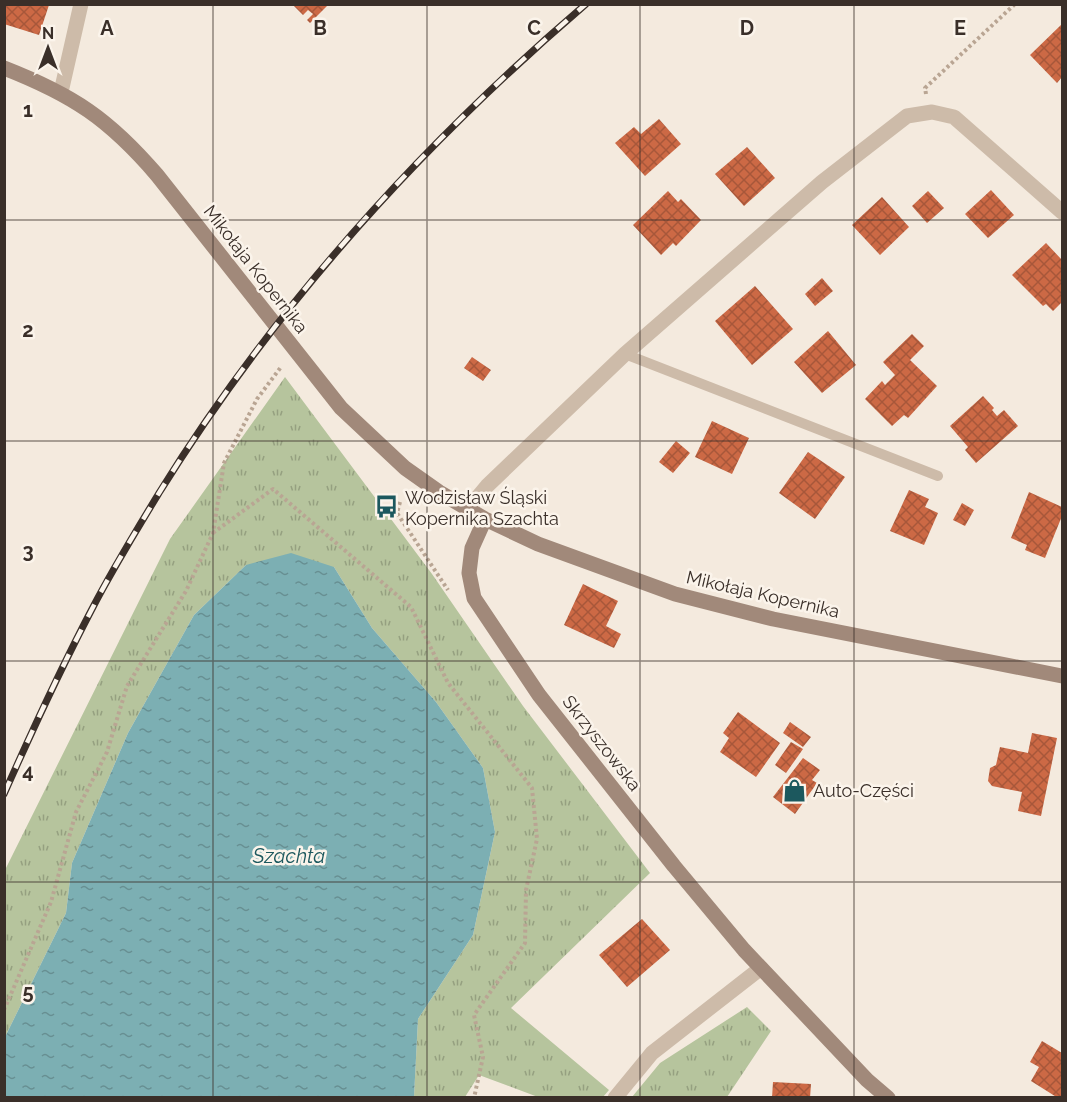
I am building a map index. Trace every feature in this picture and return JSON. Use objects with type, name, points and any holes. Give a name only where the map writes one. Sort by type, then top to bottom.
[{"type":"street","points":[[61,92],[81,4]]},
{"type":"street","name":"Mikołaja Kopernika","points":[[4,68],[61,92],[96,114],[126,140],[325,390],[357,425],[405,468],[467,510],[549,548],[675,594],[773,619],[1062,676]]},
{"type":"street","points":[[467,510],[487,486],[625,354],[822,182],[907,116],[932,112],[954,117],[1062,212]]},
{"type":"street","name":"Skrzyszowska","points":[[485,519],[472,548],[469,573],[474,598],[546,704],[674,866],[761,968],[867,1080],[888,1098]]},
{"type":"street","points":[[615,1098],[652,1053],[761,968]]},
{"type":"lane","points":[[625,354],[938,476]]},
{"type":"path","points":[[932,112],[925,88],[1015,4]]},
{"type":"path","points":[[4,1010],[51,902],[76,812],[107,752],[127,686],[186,591],[213,533],[224,463],[257,399],[284,364]]},
{"type":"path","points":[[213,533],[273,489],[411,607],[448,683],[532,788],[537,839],[526,890],[525,943],[474,1016],[483,1057],[474,1098]]},
{"type":"path","points":[[400,502],[398,513],[448,590]]},
{"type":"green space","points":[[285,377],[432,574],[523,706],[650,873],[511,1008],[609,1090],[603,1097],[538,1097],[479,1075],[465,1097],[414,1097],[418,1019],[473,935],[495,832],[483,768],[436,702],[372,628],[334,567],[246,565],[194,615],[128,733],[72,863],[66,913],[5,1037],[5,870],[170,539]]},
{"type":"green space","points":[[747,1007],[771,1031],[727,1097],[632,1097],[660,1063]]},
{"type":"water","name":"Szachta","points":[[291,553],[334,567],[372,628],[436,702],[483,768],[495,832],[473,935],[418,1019],[414,1097],[5,1097],[5,1037],[66,913],[72,863],[128,733],[194,615],[246,565]]},
{"type":"building","points":[[292,4],[329,4],[310,23],[307,20],[313,14],[308,10],[303,15]]},
{"type":"building","points":[[6,5],[49,5],[39,35],[4,24]]},
{"type":"building","points":[[1062,24],[1062,77],[1057,83],[1030,55]]},
{"type":"building","points":[[659,119],[681,144],[645,176],[615,143],[634,127],[641,134]]},
{"type":"building","points":[[747,147],[775,178],[744,206],[715,174]]},
{"type":"building","points":[[991,190],[1014,215],[988,238],[965,214]]},
{"type":"building","points":[[668,191],[678,202],[681,199],[701,220],[676,246],[673,243],[661,255],[633,225]]},
{"type":"building","points":[[928,191],[944,208],[927,223],[912,206]]},
{"type":"building","points":[[882,197],[909,227],[880,255],[852,225]]},
{"type":"building","points":[[1046,243],[1062,260],[1062,302],[1053,311],[1046,304],[1043,306],[1012,275]]},
{"type":"building","points":[[822,278],[833,291],[815,306],[805,294]]},
{"type":"building","points":[[755,286],[793,329],[752,365],[715,321]]},
{"type":"building","points":[[828,331],[856,365],[822,393],[794,362]]},
{"type":"building","points":[[912,334],[924,346],[910,360],[937,386],[908,418],[904,415],[892,426],[865,399],[882,381],[885,385],[895,375],[883,362]]},
{"type":"building","points":[[472,357],[491,370],[483,381],[464,368]]},
{"type":"building","points":[[983,396],[994,408],[992,410],[997,416],[1004,410],[1018,426],[976,463],[965,450],[968,447],[950,426]]},
{"type":"building","points":[[712,421],[749,438],[732,474],[695,457]]},
{"type":"building","points":[[676,441],[690,453],[673,473],[659,462]]},
{"type":"building","points":[[808,452],[845,477],[815,519],[779,493]]},
{"type":"building","points":[[909,490],[929,499],[925,507],[938,513],[924,545],[890,531]]},
{"type":"building","points":[[1029,492],[1062,507],[1062,516],[1045,558],[1025,550],[1027,545],[1011,538]]},
{"type":"building","points":[[962,503],[974,510],[965,526],[953,520]]},
{"type":"building","points":[[583,584],[618,601],[606,626],[621,634],[614,648],[564,625]]},
{"type":"building","points":[[738,712],[780,743],[756,777],[720,752],[729,738],[723,733]]},
{"type":"building","points":[[790,722],[811,737],[803,747],[783,733]]},
{"type":"building","points":[[1032,733],[1057,738],[1041,816],[1018,811],[1022,792],[992,786],[988,781],[990,768],[996,765],[1000,747],[1028,753]]},
{"type":"building","points":[[791,742],[803,749],[786,773],[775,765]]},
{"type":"building","name":"Auto-Części","points":[[803,758],[820,770],[812,780],[817,783],[795,814],[773,797]]},
{"type":"building","points":[[642,919],[670,950],[627,987],[599,955]]},
{"type":"building","points":[[1042,1041],[1062,1053],[1062,1098],[1058,1098],[1031,1081],[1039,1067],[1030,1062]]},
{"type":"building","points":[[773,1082],[811,1084],[810,1098],[772,1098]]},
{"type":"railway","points":[[4,794],[69,655],[116,565],[159,493],[251,358],[353,232],[408,172],[524,58],[586,4]]},
{"type":"place","name":"Wodzisław Śląski Kopernika Szachta","points":[[387,507]]},
{"type":"place","name":"Auto-Części","points":[[795,790]]}]
